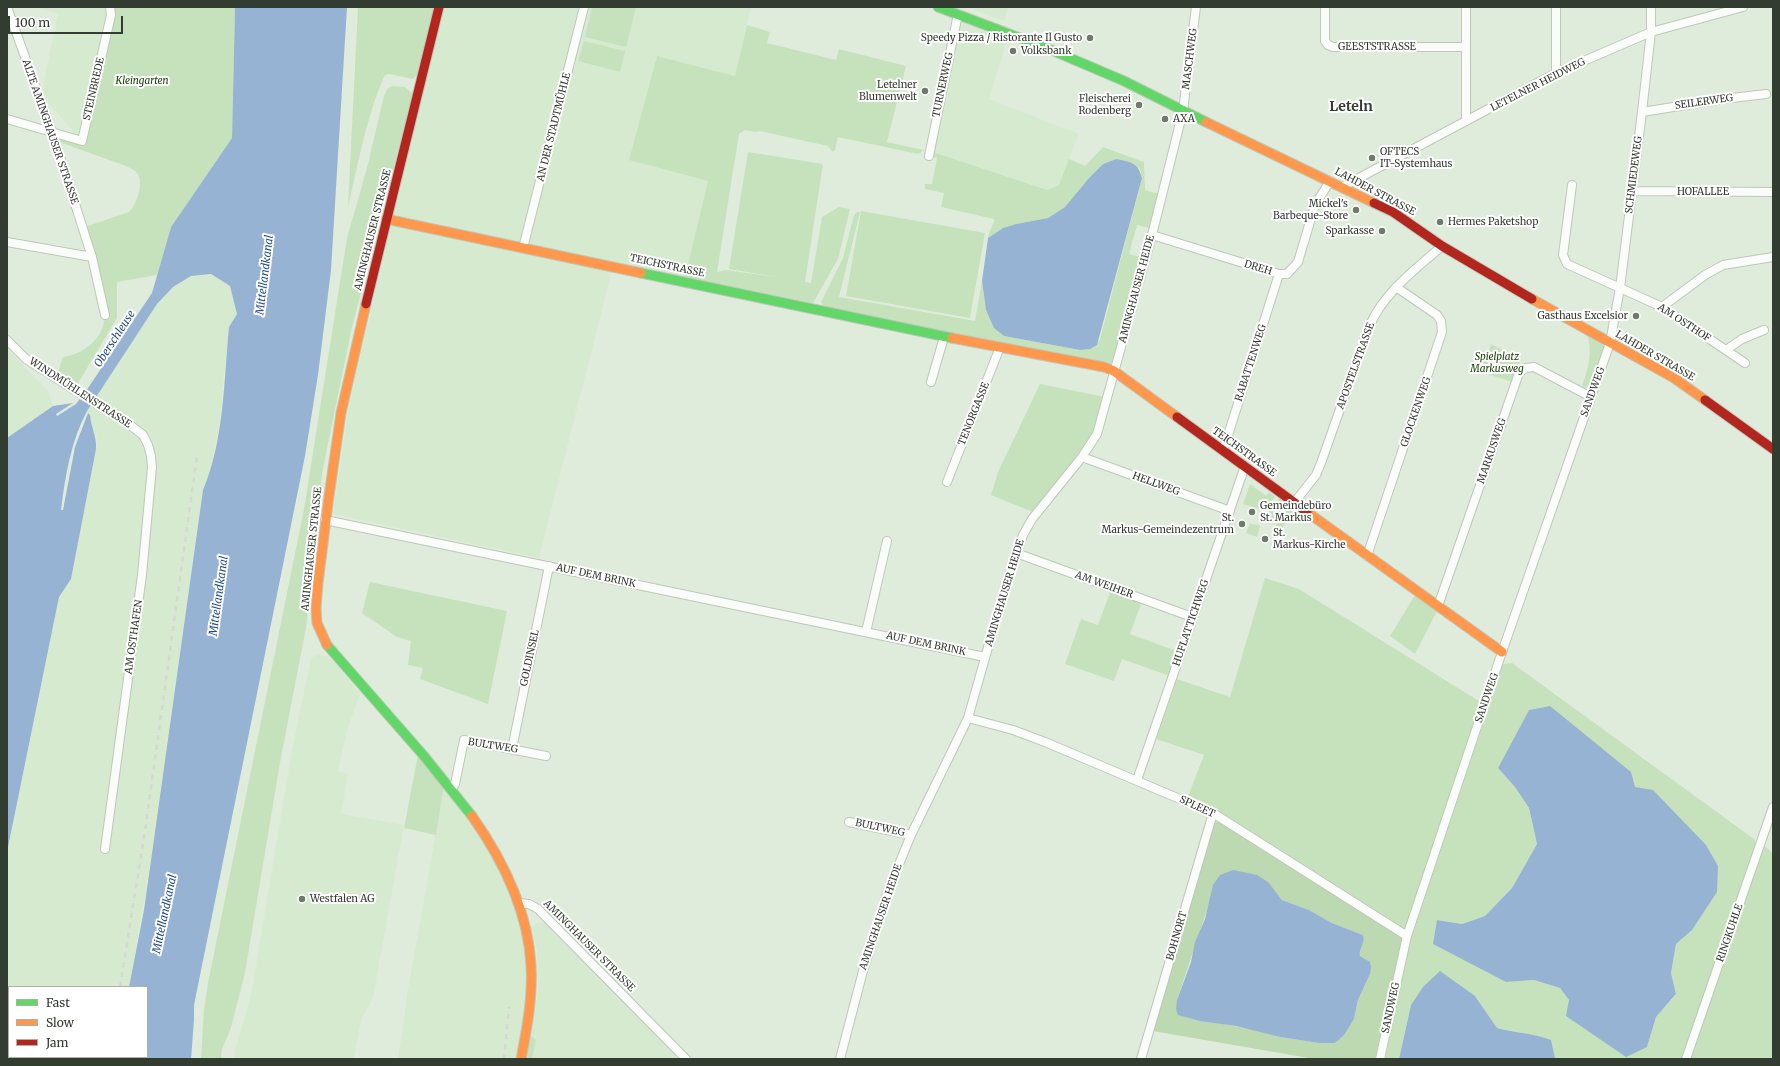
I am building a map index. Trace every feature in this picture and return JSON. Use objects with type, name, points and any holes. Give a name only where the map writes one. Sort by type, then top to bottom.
[{"type":"street","name":"ALTE AMINGHAUSER STRASSE","points":[[7,7],[52,132],[92,257],[105,315]]},
{"type":"street","name":"STEINBREDE","points":[[52,132],[82,141],[111,15],[110,7]]},
{"type":"street","name":"AMINGHAUSER STRASSE","points":[[439,7],[386,219],[345,392],[325,520],[316,622],[325,643],[452,789],[496,850],[520,903],[529,904],[538,909],[686,1059]]},
{"type":"street","name":"AN DER STADTMÜHLE","points":[[523,248],[584,7]]},
{"type":"street","name":"LAHDER STRASSE","points":[[938,7],[1049,49],[1124,81],[1393,212],[1411,223],[1442,246],[1508,286],[1674,378],[1773,449]]},
{"type":"street","name":"MASCHWEG","points":[[1183,111],[1196,7]]},
{"type":"street","name":"GEESTSTRASSE","points":[[1325,7],[1325,41],[1332,47],[1466,47]]},
{"type":"street","points":[[1466,7],[1466,122]]},
{"type":"street","points":[[1556,7],[1556,73]]},
{"type":"street","name":"SCHMIEDEWEG","points":[[1610,342],[1620,288],[1642,112],[1651,32],[1651,7]]},
{"type":"street","name":"LETELNER HEIDWEG","points":[[1342,187],[1556,73],[1651,32],[1743,7]]},
{"type":"street","name":"TURNERWEG","points":[[928,156],[958,14]]},
{"type":"street","name":"SEILERWEG","points":[[1642,112],[1723,99],[1766,94]]},
{"type":"street","name":"AMINGHAUSER HEIDE","points":[[840,1059],[874,933],[888,891],[911,835],[968,718],[1004,591],[1023,535],[1032,519],[1082,457],[1097,434],[1152,235],[1183,111]]},
{"type":"street","points":[[7,119],[52,132]]},
{"type":"street","name":"DREH","points":[[1152,235],[1279,274],[1287,274],[1298,262],[1315,205],[1330,181]]},
{"type":"street","name":"AM OSTHOF","points":[[1572,185],[1563,256],[1571,267],[1662,307],[1745,363]]},
{"type":"street","name":"HOFALLEE","points":[[1632,191],[1773,192]]},
{"type":"street","name":"TEICHSTRASSE","points":[[386,219],[944,336],[1104,367],[1114,371],[1367,556],[1502,652]]},
{"type":"street","points":[[7,242],[92,257]]},
{"type":"street","name":"APOSTELSTRASSE","points":[[1294,503],[1316,475],[1373,317],[1378,308],[1396,287],[1442,246]]},
{"type":"street","points":[[1662,307],[1705,275],[1723,264],[1773,257]]},
{"type":"street","name":"RABATTENWEG","points":[[1223,451],[1279,274]]},
{"type":"street","name":"GLOCKENWEG","points":[[1367,556],[1442,332],[1441,321],[1437,315],[1396,287]]},
{"type":"street","points":[[1726,350],[1742,339],[1764,330]]},
{"type":"street","points":[[931,382],[944,336]]},
{"type":"street","name":"WINDMÜHLENSTRASSE","points":[[7,340],[26,359],[135,429]]},
{"type":"street","name":"SANDWEG","points":[[1380,1059],[1407,936],[1502,652],[1610,342]]},
{"type":"street","name":"TENORGASSE","points":[[947,482],[1000,347]]},
{"type":"street","name":"MARKUSWEG","points":[[1438,606],[1519,374],[1526,368],[1534,367],[1591,397]]},
{"type":"street","name":"AM OSTHAFEN","points":[[105,849],[142,575],[150,493],[151,456],[148,445],[143,436],[135,429]]},
{"type":"street","name":"HELLWEG","points":[[1082,457],[1230,511]]},
{"type":"street","name":"HUFLATTICHWEG","points":[[1137,780],[1245,466]]},
{"type":"street","name":"AUF DEM BRINK","points":[[325,520],[985,657]]},
{"type":"street","points":[[866,632],[887,542]]},
{"type":"street","name":"AM WEIHER","points":[[1016,553],[1192,617]]},
{"type":"street","name":"GOLDINSEL","points":[[512,749],[549,566]]},
{"type":"street","name":"SPLEET","points":[[968,718],[1013,730],[1045,742],[1137,780],[1213,814],[1407,936]]},
{"type":"street","name":"BULTWEG","points":[[452,789],[455,784],[464,740],[546,756]]},
{"type":"street","name":"RINGKUHLE","points":[[1686,1059],[1773,807]]},
{"type":"street","name":"BOHNORT","points":[[1141,1059],[1213,814]]},
{"type":"street","name":"BULTWEG","points":[[849,822],[911,835]]},
{"type":"street","points":[[520,903],[527,934],[532,973],[529,1014],[521,1059]]},
{"type":"shaded area","points":[[35,7],[113,7],[82,141],[41,95],[58,14]]},
{"type":"shaded area","points":[[444,7],[751,7],[735,76],[657,56],[629,160],[708,181],[684,282],[612,271],[539,558],[333,514],[350,399]]},
{"type":"shaded area","points":[[967,7],[1009,7],[1004,21]]},
{"type":"shaded area","points":[[960,21],[1007,40],[989,99],[1079,134],[1059,185],[1047,190],[933,152]]},
{"type":"shaded area","points":[[211,275],[230,286],[237,314],[229,327],[219,427],[210,473],[203,490],[148,878],[129,986],[8,986],[8,1058],[116,1058],[7,1059],[7,852],[59,597],[71,579],[96,449],[97,439],[91,425],[90,415],[86,412],[157,304],[173,287],[191,276]]},
{"type":"shaded area","points":[[7,349],[48,391],[53,406],[7,438]]},
{"type":"shaded area","name":"Westfalen AG","points":[[319,654],[328,657],[338,666],[360,694],[347,730],[338,771],[348,774],[341,814],[404,825],[373,998],[361,1020],[354,1059],[234,1059],[251,995],[291,755],[311,658]]},
{"type":"shaded area","points":[[446,775],[514,885],[526,924],[528,984],[524,1026],[516,1059],[398,1059],[408,990]]},
{"type":"shaded area","points":[[1220,821],[1403,937],[1375,1059],[1314,1059],[1153,1031],[1213,823]],"holes":[[[1275,892],[1282,900],[1309,910],[1332,923],[1363,935],[1359,953],[1360,956],[1365,959],[1370,974],[1358,1000],[1354,1019],[1335,1043],[1319,1043],[1280,1037],[1260,1031],[1219,1023],[1177,1000],[1209,904]]]},
{"type":"shaded area","points":[[544,922],[554,930],[675,1053],[676,1059],[532,1059],[536,1040],[531,1035],[538,991],[537,950],[532,928],[537,923]]},
{"type":"green space","name":"Kleingarten","points":[[113,7],[235,7],[232,138],[171,227],[157,275],[117,282],[117,318],[74,390],[56,378],[63,357],[79,352],[92,344],[101,331],[104,324],[105,315],[82,228],[129,212],[137,198],[140,180],[135,171],[126,166],[51,139],[52,132],[82,141]]},
{"type":"green space","points":[[358,7],[434,7],[418,74],[413,79],[389,74],[385,75],[368,123],[348,207]]},
{"type":"green space","points":[[592,7],[636,7],[626,47],[585,37]]},
{"type":"green space","points":[[747,25],[770,32],[767,43],[836,60],[839,49],[906,66],[887,142],[924,150],[918,154],[838,137],[835,150],[833,152],[828,146],[760,131],[755,132],[745,130],[739,134],[717,272],[726,270],[783,278],[729,269],[748,152],[823,164],[805,282],[811,283],[822,217],[839,207],[850,209],[838,259],[813,303],[685,277],[708,181],[629,160],[657,56],[735,76]]},
{"type":"green space","points":[[584,41],[625,51],[620,72],[578,61]]},
{"type":"green space","points":[[392,86],[405,87],[413,94],[352,327],[322,473],[306,628],[281,757],[245,973],[231,1028],[222,1049],[221,1059],[201,1059],[204,1009],[208,983],[304,509],[347,238],[367,168],[384,96],[387,89]]},
{"type":"green space","points":[[1103,147],[1144,162],[1145,190],[1159,194],[1150,228],[1137,225],[1129,254],[1141,257],[1114,362],[1107,365],[831,308],[823,305],[821,302],[843,258],[854,215],[857,212],[860,212],[839,297],[975,321],[982,281],[986,310],[1004,336],[1080,350],[1092,348],[1100,339],[1142,178],[1140,169],[1116,159],[1103,164],[1089,178],[1065,207],[1048,218],[1003,228],[988,238],[994,223],[994,219],[941,207],[944,193],[925,189],[925,184],[932,184],[937,158],[933,157],[933,152],[1047,190],[1059,185],[1069,159],[1085,166]]},
{"type":"green space","points":[[861,211],[985,233],[970,318],[846,296]]},
{"type":"green space","points":[[1587,334],[1601,342],[1605,350],[1587,388],[1582,386],[1590,354]]},
{"type":"green space","name":"Spielplatz Markusweg","points":[[1491,344],[1515,357],[1522,367],[1512,382],[1478,371],[1486,350],[1489,351]]},
{"type":"green space","points":[[1040,384],[1105,397],[1090,439],[1033,512],[991,495],[998,472]]},
{"type":"green space","points":[[1250,484],[1266,496],[1269,492],[1275,497],[1264,510],[1243,504]]},
{"type":"green space","points":[[1281,497],[1300,511],[1294,521],[1286,521],[1282,529],[1276,527],[1276,524],[1265,520],[1267,513]]},
{"type":"green space","points":[[1250,523],[1260,526],[1257,537],[1246,533]]},
{"type":"green space","points":[[1265,578],[1299,589],[1482,703],[1405,930],[1187,799],[1204,755],[1156,739],[1177,679],[1230,697]]},
{"type":"green space","points":[[370,582],[507,611],[488,704],[420,679],[423,668],[408,665],[411,641],[397,637],[362,613]]},
{"type":"green space","points":[[1111,590],[1142,601],[1130,634],[1179,652],[1170,676],[1122,659],[1114,681],[1065,664],[1081,619],[1098,625]]},
{"type":"green space","points":[[1415,595],[1437,611],[1415,654],[1390,636]]},
{"type":"green space","points":[[1512,663],[1754,839],[1757,846],[1683,1059],[1557,1059],[1555,1058],[1551,1040],[1497,1028],[1475,996],[1411,1005],[1399,1059],[1385,1059],[1407,953],[1503,664]],"holes":[[[1550,706],[1634,787],[1692,930],[1676,944],[1671,973],[1676,995],[1656,1017],[1647,1047],[1569,1000],[1560,988],[1534,980],[1506,982],[1438,920],[1462,924],[1485,916],[1512,888],[1537,844],[1529,808],[1515,787],[1498,768],[1529,710]]]},
{"type":"green space","points":[[418,755],[444,785],[436,835],[404,828]]},
{"type":"green space","points":[[1763,845],[1773,853],[1773,1059],[1691,1059]]},
{"type":"green space","points":[[531,1035],[536,1040],[532,1059],[525,1059]]},
{"type":"water","name":"Mittellandkanal","points":[[235,7],[347,7],[331,270],[318,375],[305,456],[194,1005],[191,1059],[116,1059],[148,1058],[148,986],[129,986],[144,910],[203,490],[210,471],[219,431],[229,327],[237,314],[230,286],[211,274],[191,276],[173,287],[157,304],[81,422],[64,484],[61,510],[63,510],[75,447],[88,413],[90,415],[95,436],[96,449],[71,579],[59,597],[7,852],[7,438],[53,406],[73,403],[56,414],[57,416],[76,404],[88,388],[152,293],[171,227],[232,138]]},
{"type":"water","points":[[1116,159],[1129,162],[1136,166],[1142,178],[1097,345],[1090,349],[1080,350],[1004,336],[994,328],[986,310],[982,281],[988,238],[1003,228],[1048,218],[1065,207],[1089,178],[1103,164]]},
{"type":"water","points":[[1550,706],[1631,772],[1635,787],[1653,790],[1706,845],[1718,866],[1717,892],[1692,930],[1676,944],[1671,973],[1676,994],[1656,1017],[1647,1047],[1626,1057],[1566,1016],[1569,1000],[1560,988],[1534,980],[1506,982],[1433,944],[1437,920],[1462,924],[1485,916],[1512,888],[1537,844],[1529,808],[1515,787],[1498,768],[1529,710]]},
{"type":"water","points":[[1233,870],[1257,875],[1268,882],[1282,900],[1309,910],[1332,923],[1363,935],[1364,941],[1360,951],[1360,956],[1370,962],[1370,974],[1358,1000],[1354,1019],[1344,1035],[1335,1043],[1319,1043],[1280,1037],[1236,1026],[1200,1021],[1178,1015],[1176,1009],[1177,1000],[1191,962],[1195,942],[1205,919],[1213,885],[1220,875]]},
{"type":"water","points":[[1440,971],[1475,996],[1497,1028],[1551,1040],[1555,1058],[1557,1059],[1399,1059],[1411,1005],[1423,987]]},
{"type":"railway","points":[[120,986],[145,831],[197,456]]},
{"type":"railway","points":[[504,1059],[509,1007]]},
{"type":"traffic: fast","points":[[938,7],[1049,49],[1124,81],[1206,122]]},
{"type":"traffic: fast","points":[[641,273],[952,338]]},
{"type":"traffic: fast","points":[[327,645],[424,756],[472,816]]},
{"type":"traffic: slow","points":[[1206,122],[1374,203]]},
{"type":"traffic: slow","points":[[386,219],[641,273]]},
{"type":"traffic: slow","points":[[1532,299],[1674,378],[1705,400]]},
{"type":"traffic: slow","points":[[327,645],[317,623],[316,608],[318,583],[341,413],[366,304]]},
{"type":"traffic: slow","points":[[952,338],[1104,367],[1114,371],[1177,417]]},
{"type":"traffic: slow","points":[[1307,512],[1502,652]]},
{"type":"traffic: slow","points":[[472,816],[504,868],[512,886],[525,925],[531,965],[531,988],[521,1059]]},
{"type":"traffic: jam","points":[[366,304],[439,7]]},
{"type":"traffic: jam","points":[[1374,203],[1393,212],[1442,246],[1532,299]]},
{"type":"traffic: jam","points":[[1705,400],[1773,449]]},
{"type":"traffic: jam","points":[[1177,417],[1307,512]]},
{"type":"place","name":"Speedy Pizza / Ristorante Il Gusto","points":[[1090,38]]},
{"type":"place","name":"Volksbank","points":[[1013,51]]},
{"type":"place","name":"Letelner Blumenwelt","points":[[925,91]]},
{"type":"place","name":"Fleischerei Rodenberg","points":[[1139,105]]},
{"type":"place","name":"AXA","points":[[1165,119]]},
{"type":"place","name":"OFTECS IT-Systemhaus","points":[[1372,158]]},
{"type":"place","name":"Mickel's Barbeque-Store","points":[[1356,210]]},
{"type":"place","name":"Hermes Paketshop","points":[[1440,222]]},
{"type":"place","name":"Sparkasse","points":[[1382,231]]},
{"type":"place","name":"Gasthaus Excelsior","points":[[1636,316]]},
{"type":"place","name":"Gemeindebüro St. Markus","points":[[1252,512]]},
{"type":"place","name":"St. Markus-Gemeindezentrum","points":[[1242,524]]},
{"type":"place","name":"St. Markus-Kirche","points":[[1265,539]]},
{"type":"place","name":"Westfalen AG","points":[[302,899]]},
{"type":"district","name":"Leteln","points":[[1351,107]]},
{"type":"water label","name":"Oberschleuse","points":[[115,339]]}]
